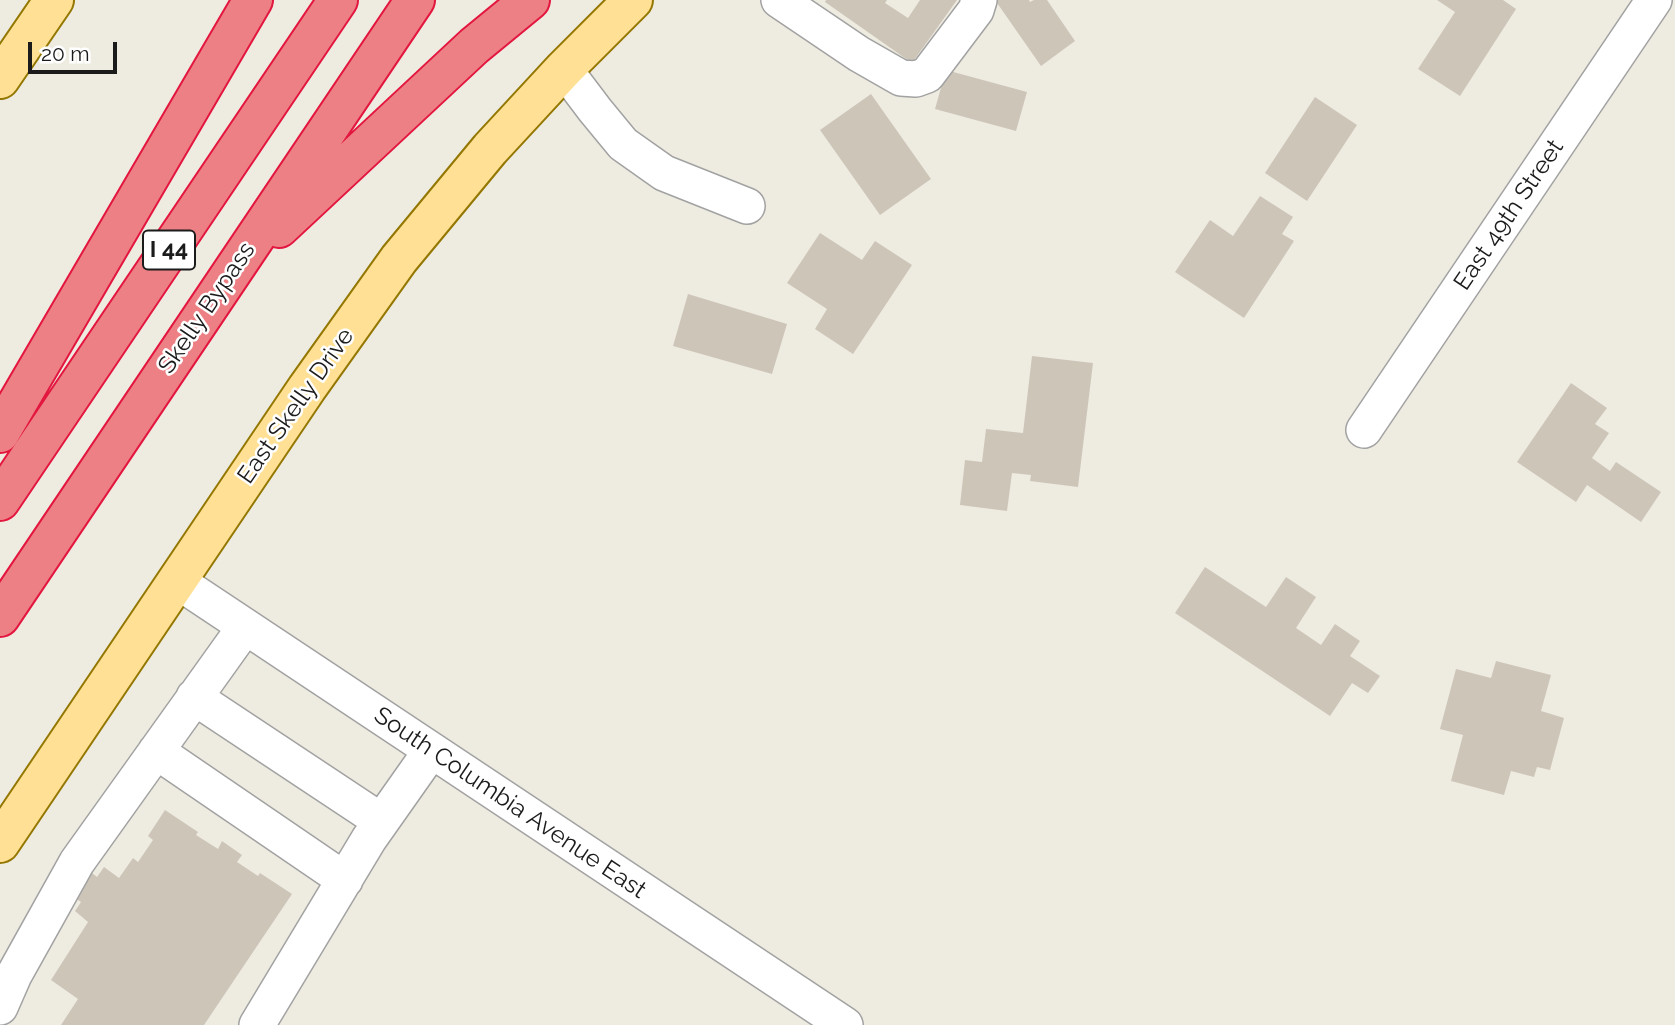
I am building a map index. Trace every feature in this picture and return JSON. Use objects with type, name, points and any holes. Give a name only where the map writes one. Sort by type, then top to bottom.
[{"type":"highway","points":[[0,433],[253,0]]},
{"type":"highway","name":"I 44","points":[[0,501],[338,0]]},
{"type":"highway","name":"Skelly Bypass","points":[[0,617],[415,0]]},
{"type":"highway","points":[[229,275],[474,46],[530,0]]},
{"type":"main road","points":[[0,79],[54,0]]},
{"type":"main road","name":"East Skelly Drive","points":[[0,843],[307,388],[399,259],[491,149],[564,69],[633,0]]},
{"type":"street","points":[[779,0],[859,54],[901,78],[916,79],[927,75],[976,10],[979,0]]},
{"type":"street","name":"East 49th Street","points":[[1364,430],[1654,0]]},
{"type":"street","points":[[564,69],[623,144],[664,173],[747,206]]},
{"type":"street","name":"South Columbia Avenue East","points":[[177,581],[845,1025]]},
{"type":"street","points":[[0,1007],[7,971],[77,862],[245,627]]},
{"type":"street","points":[[194,697],[381,821]]},
{"type":"street","points":[[156,751],[345,880]]},
{"type":"street","points":[[257,1025],[381,821],[431,751]]},
{"type":"building","points":[[887,0],[885,3],[908,18],[920,0],[957,0],[912,63],[825,2]]},
{"type":"building","points":[[995,0],[1047,0],[1075,41],[1041,66]]},
{"type":"building","points":[[1437,0],[1503,0],[1516,9],[1460,96],[1418,69],[1455,12]]},
{"type":"building","points":[[946,70],[1027,92],[1016,131],[935,109]]},
{"type":"building","points":[[871,94],[931,179],[880,215],[820,130]]},
{"type":"building","points":[[1315,97],[1357,125],[1307,201],[1265,173]]},
{"type":"building","points":[[1260,196],[1293,217],[1282,234],[1294,241],[1244,318],[1175,272],[1210,220],[1233,236]]},
{"type":"building","points":[[820,233],[862,260],[875,241],[912,265],[853,354],[815,329],[827,309],[787,283]]},
{"type":"building","points":[[688,294],[787,324],[772,374],[673,346]]},
{"type":"building","points":[[1032,356],[1093,363],[1078,487],[1030,481],[1031,475],[1012,473],[1007,511],[960,505],[965,460],[982,462],[986,429],[1023,433]]},
{"type":"building","points":[[1571,383],[1607,408],[1595,424],[1609,433],[1592,458],[1610,471],[1616,462],[1661,492],[1641,522],[1587,485],[1576,502],[1517,462]]},
{"type":"building","points":[[1205,567],[1266,607],[1286,577],[1316,597],[1296,628],[1321,645],[1335,624],[1360,641],[1350,656],[1380,676],[1368,693],[1352,683],[1330,716],[1175,613]]},
{"type":"building","points":[[1496,661],[1551,675],[1541,711],[1564,718],[1550,770],[1537,767],[1534,777],[1511,771],[1504,795],[1451,781],[1463,735],[1440,729],[1456,669],[1491,678]]},
{"type":"building","points":[[165,810],[218,849],[222,841],[242,855],[237,862],[292,894],[204,1025],[61,1025],[78,999],[51,980],[88,922],[75,911],[81,902],[75,898],[92,873],[97,877],[104,867],[119,878],[133,858],[138,862],[153,840],[148,836]]}]
